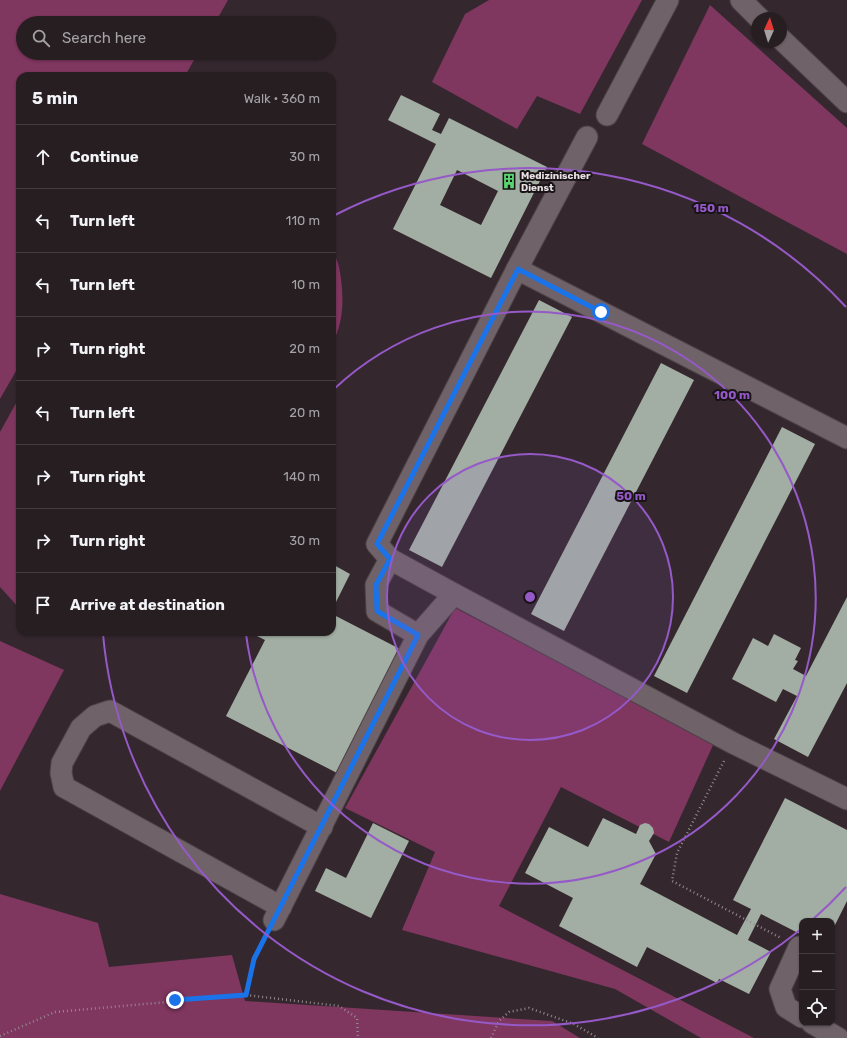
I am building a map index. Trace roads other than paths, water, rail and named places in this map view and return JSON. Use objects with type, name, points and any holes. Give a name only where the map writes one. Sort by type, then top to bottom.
[{"type":"street","points":[[607,115],[668,0]]},
{"type":"street","points":[[741,0],[753,12]]},
{"type":"street","points":[[787,45],[847,102]]},
{"type":"street","points":[[587,137],[377,544],[390,559],[454,594],[733,743],[847,800]]},
{"type":"street","points":[[518,269],[847,438]]},
{"type":"street","points":[[390,559],[376,585],[377,611],[418,635]]},
{"type":"street","points":[[322,826],[110,711],[95,716],[81,728],[62,762],[61,773],[64,788],[278,913],[322,826],[418,635],[454,594]]},
{"type":"street","points":[[799,947],[780,989],[786,1007],[799,1015]]},
{"type":"street","points":[[817,1026],[838,1038]]},
{"type":"place","name":"Medizinischer Dienst","points":[[509,181]]}]
